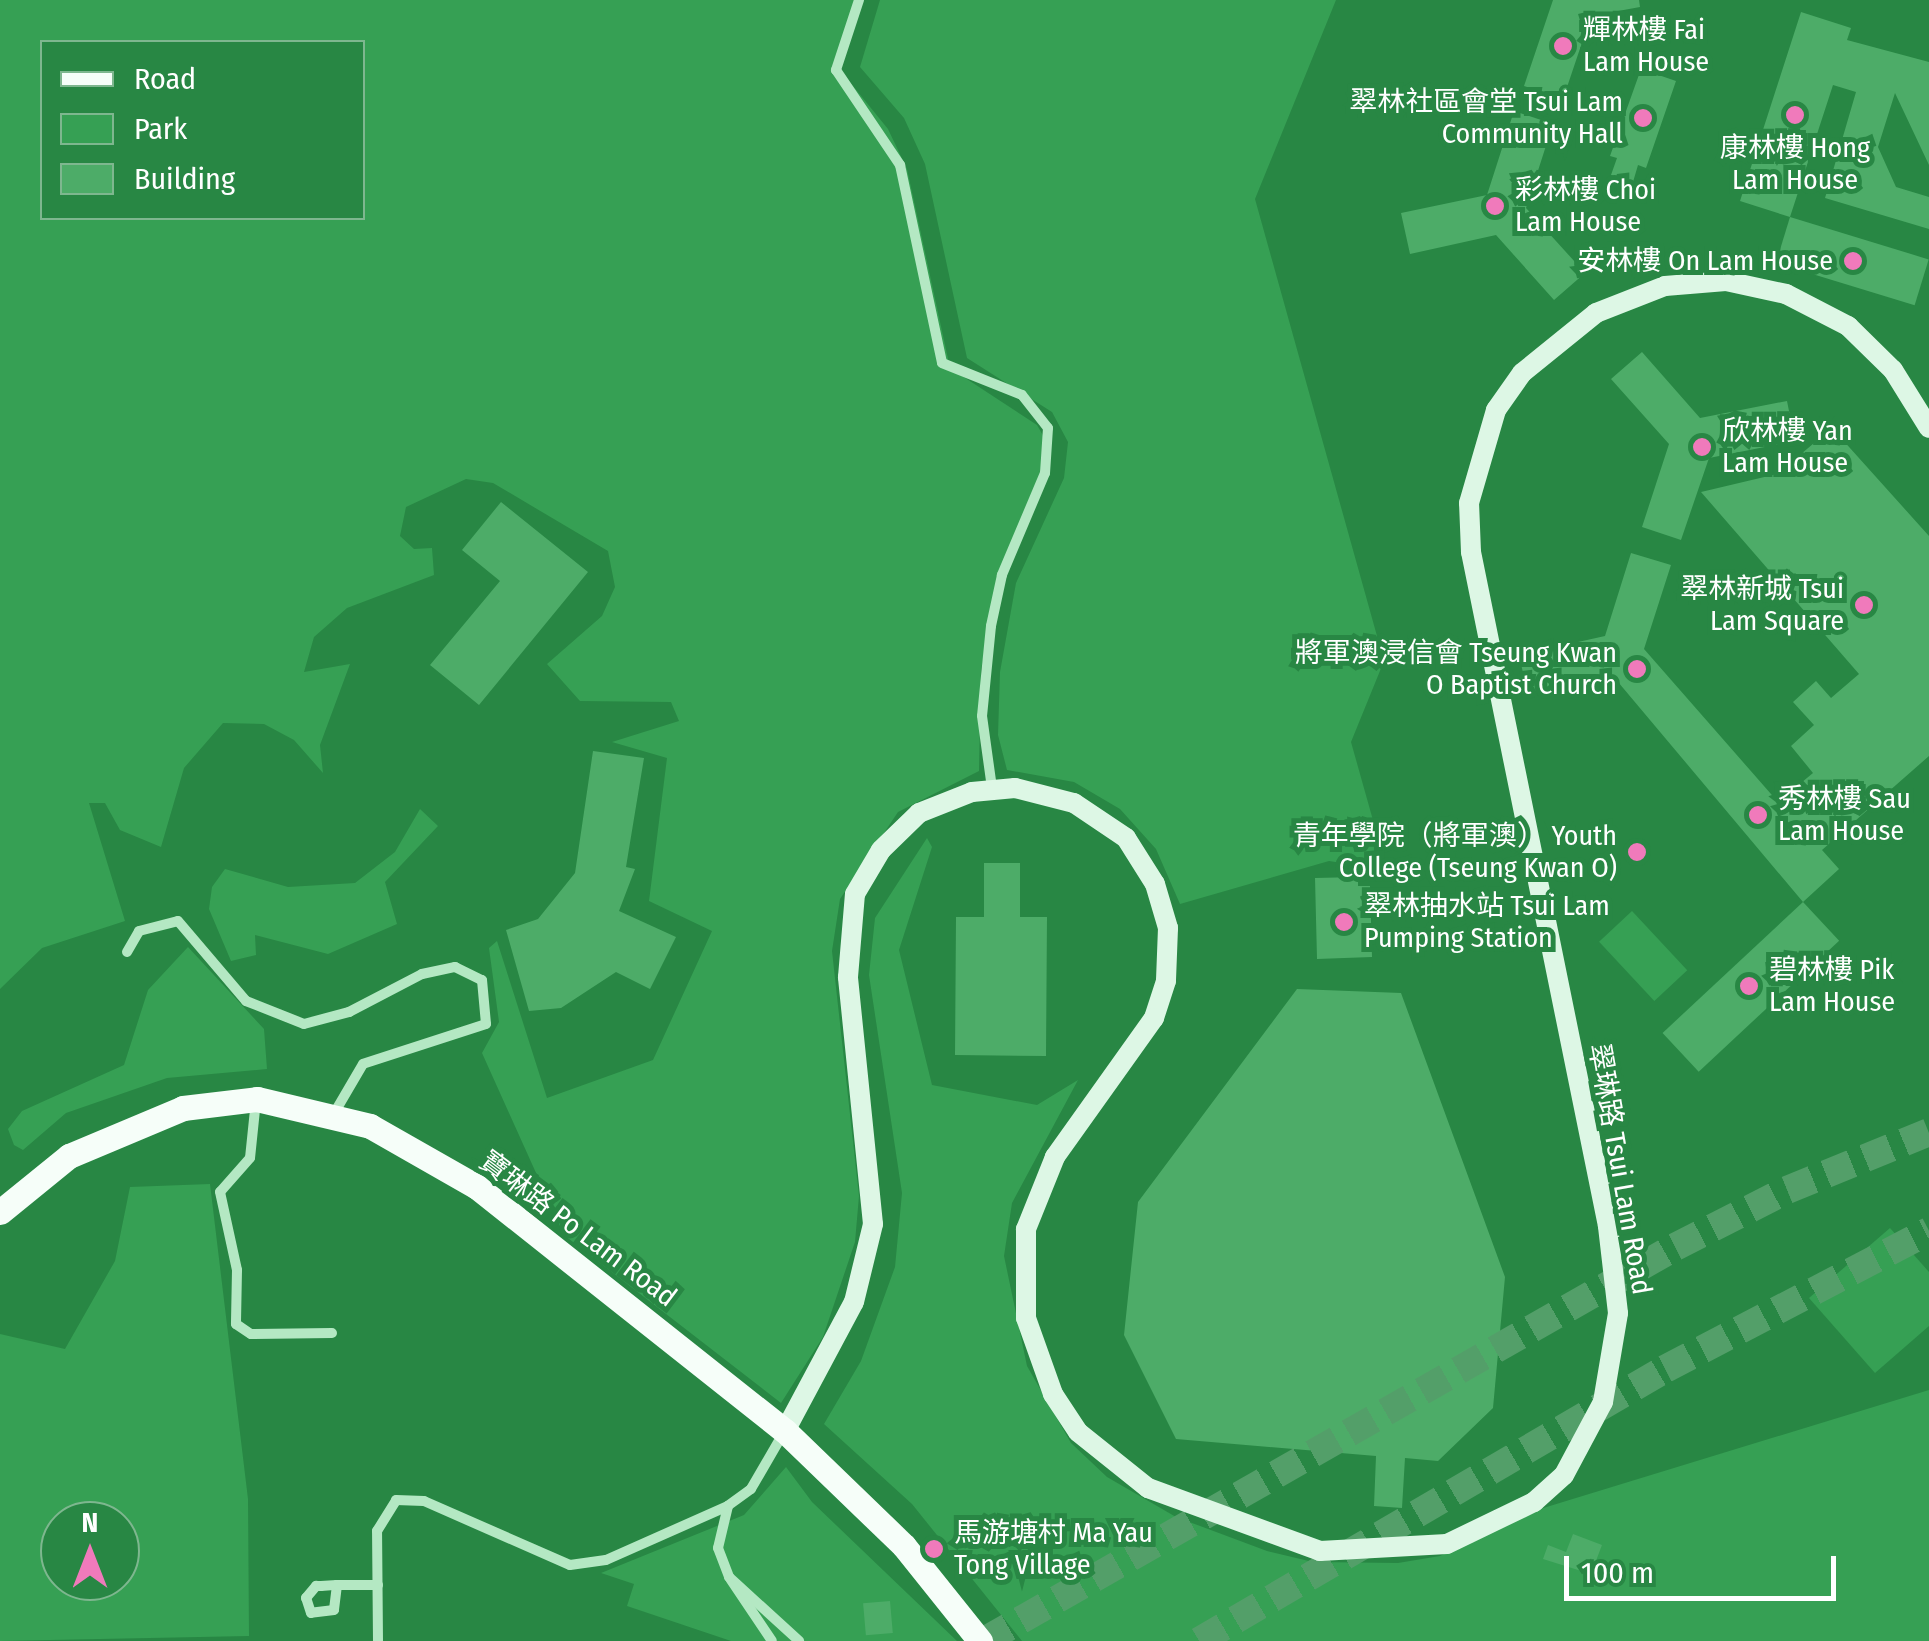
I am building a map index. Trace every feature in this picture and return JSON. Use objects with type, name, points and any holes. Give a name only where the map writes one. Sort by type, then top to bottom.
[{"type":"main road","name":"寶琳路 Po Lam Road","points":[[0,1192],[18,1176],[44,1173],[158,1115],[256,1099],[335,1112],[406,1142],[476,1188],[785,1430],[904,1546],[980,1641]]},
{"type":"main road","name":"寶琳路 Po Lam Road","points":[[0,1226],[36,1196],[44,1173]]},
{"type":"main road","points":[[0,1212],[44,1173]]},
{"type":"street","points":[[859,0],[836,70],[900,165],[942,363],[1022,396],[1048,428],[1044,473],[1002,575],[990,626],[982,716],[992,788]]},
{"type":"street","name":"翠琳路 Tsui Lam Road","points":[[785,1430],[854,1302],[873,1224],[848,978],[855,894],[906,823],[949,798],[992,788],[1056,795],[1111,826],[1148,869],[1168,928],[1166,981],[1154,1018],[1055,1157],[1026,1229],[1026,1318],[1053,1394],[1078,1432],[1166,1497],[1320,1551],[1447,1544],[1534,1502],[1564,1474],[1603,1402],[1618,1313],[1608,1226],[1471,552],[1469,502],[1496,410],[1522,373],[1578,324],[1632,295],[1682,283],[1745,283],[1807,302],[1862,336],[1929,428]]},
{"type":"street","points":[[128,952],[139,931],[178,921],[246,1000],[304,1024],[349,1012],[422,974],[455,968],[482,980],[486,1024],[363,1064],[335,1112]]},
{"type":"street","points":[[256,1099],[250,1158],[220,1192],[237,1270],[236,1324],[251,1334],[332,1333]]},
{"type":"street","points":[[378,1641],[379,1519],[396,1500],[424,1501],[570,1565],[606,1560],[728,1506],[751,1489],[785,1430]]},
{"type":"street","points":[[728,1506],[718,1548],[730,1577],[772,1641]]},
{"type":"street","points":[[730,1577],[800,1641]]},
{"type":"street","points":[[336,1585],[378,1585]]},
{"type":"green space","points":[[0,0],[860,0],[840,70],[888,129],[907,169],[950,368],[1037,425],[1049,446],[1045,473],[998,577],[981,670],[979,771],[898,812],[840,899],[832,951],[859,1196],[855,1242],[823,1337],[781,1403],[564,1235],[482,1053],[499,1022],[489,948],[497,941],[547,1098],[653,1060],[712,931],[649,901],[667,758],[612,742],[679,721],[671,702],[580,701],[547,664],[602,616],[615,587],[608,551],[493,483],[466,479],[406,507],[400,536],[414,549],[432,548],[434,575],[347,608],[314,637],[304,672],[350,664],[320,745],[323,773],[294,740],[264,724],[223,723],[184,768],[161,847],[120,830],[105,803],[89,803],[125,921],[42,948],[0,989]]},
{"type":"green space","points":[[880,0],[1336,0],[1255,199],[1384,661],[1351,742],[1387,870],[1329,861],[1180,904],[1156,849],[1120,809],[1074,782],[1007,770],[998,735],[1000,672],[1016,583],[1064,478],[1068,442],[1052,412],[967,358],[925,164],[904,118],[860,67]]},
{"type":"green space","points":[[420,809],[438,826],[385,882],[397,924],[328,954],[255,935],[256,955],[231,961],[209,909],[212,887],[225,869],[288,887],[355,883],[395,852]]},
{"type":"green space","points":[[927,838],[932,847],[899,950],[932,1085],[1037,1105],[1078,1080],[1012,1203],[1004,1256],[1027,1366],[1071,1443],[1107,1477],[1176,1517],[1267,1551],[1313,1562],[1398,1563],[1440,1556],[1527,1513],[1929,1390],[1929,1641],[1022,1641],[912,1504],[824,1424],[861,1361],[895,1267],[902,1193],[869,975],[875,918]]},
{"type":"green space","points":[[1632,911],[1687,970],[1654,1001],[1599,942]]},
{"type":"green space","points":[[188,947],[264,1029],[267,1069],[167,1078],[66,1113],[23,1150],[14,1145],[8,1129],[22,1111],[124,1065],[148,990]]},
{"type":"green space","points":[[210,1184],[248,1499],[249,1636],[0,1641],[0,1334],[65,1349],[115,1261],[130,1187]]},
{"type":"green space","points":[[1890,1228],[1929,1272],[1929,1326],[1875,1373],[1809,1298]]},
{"type":"green space","points":[[786,1467],[812,1502],[957,1641],[731,1641],[627,1606],[634,1584],[601,1573],[744,1515]]},
{"type":"building","name":"輝林樓 Fai Lam House","points":[[1553,0],[1639,0],[1640,7],[1591,16],[1563,99],[1524,86]]},
{"type":"building","points":[[1801,12],[1851,28],[1847,40],[1929,62],[1929,165],[1895,93],[1878,147],[1896,187],[1929,197],[1929,229],[1825,198],[1856,92],[1833,85],[1790,217],[1740,201]]},
{"type":"building","name":"翠林社區會堂 Tsui Lam Community Hall","points":[[1641,69],[1676,81],[1646,168],[1638,165],[1633,182],[1611,175],[1617,158],[1610,156]]},
{"type":"building","name":"彩林樓 Choi Lam House","points":[[1514,111],[1553,124],[1526,208],[1585,273],[1554,300],[1496,235],[1410,254],[1401,213],[1487,195]]},
{"type":"building","name":"安林樓 On Lam House","points":[[1790,217],[1929,259],[1915,305],[1776,263]]},
{"type":"building","name":"欣林樓 Yan Lam House","points":[[1642,352],[1700,418],[1787,401],[1795,441],[1709,458],[1681,540],[1642,527],[1669,444],[1611,379]]},
{"type":"building","name":"翠林新城 Tsui Lam Square","points":[[1832,428],[1929,536],[1929,756],[1822,850],[1839,869],[1803,902],[1613,676],[1528,695],[1519,655],[1605,636],[1631,553],[1671,565],[1644,649],[1778,802],[1813,773],[1791,746],[1814,725],[1793,702],[1816,681],[1831,698],[1859,674],[1701,492],[1777,474]]},
{"type":"building","points":[[501,502],[588,572],[479,705],[430,665],[500,581],[462,550]]},
{"type":"building","points":[[593,751],[644,758],[626,867],[635,869],[619,911],[676,937],[650,989],[616,972],[561,1008],[529,1011],[506,930],[538,919],[575,873]]},
{"type":"building","points":[[984,863],[1020,863],[1020,917],[1047,917],[1046,1056],[955,1055],[956,917],[984,917]]},
{"type":"building","name":"翠林抽水站 Tsui Lam Pumping Station","points":[[1358,877],[1358,886],[1370,886],[1372,957],[1317,959],[1315,878]]},
{"type":"building","name":"碧林樓 Pik Lam House","points":[[1803,902],[1839,941],[1699,1072],[1663,1033]]},
{"type":"building","points":[[1297,989],[1401,993],[1505,1277],[1493,1408],[1438,1461],[1405,1458],[1402,1508],[1374,1506],[1376,1456],[1176,1439],[1124,1335],[1138,1202]]},
{"type":"building","points":[[1573,1534],[1602,1545],[1591,1574],[1543,1559],[1548,1545],[1566,1552]]},
{"type":"building","points":[[890,1601],[893,1633],[866,1635],[863,1603]]},
{"type":"tunnel","points":[[984,1641],[1675,1247],[1787,1190],[1929,1132]]},
{"type":"tunnel","points":[[1199,1641],[1665,1369],[1929,1231]]},
{"type":"place","name":"輝林樓 Fai Lam House","points":[[1563,46]]},
{"type":"place","name":"康林樓 Hong Lam House","points":[[1795,115]]},
{"type":"place","name":"翠林社區會堂 Tsui Lam Community Hall","points":[[1643,118]]},
{"type":"place","name":"彩林樓 Choi Lam House","points":[[1495,206]]},
{"type":"place","name":"安林樓 On Lam House","points":[[1853,261]]},
{"type":"place","name":"欣林樓 Yan Lam House","points":[[1702,447]]},
{"type":"place","name":"翠林新城 Tsui Lam Square","points":[[1864,605]]},
{"type":"place","name":"將軍澳浸信會 Tseung Kwan O Baptist Church","points":[[1637,669]]},
{"type":"place","name":"秀林樓 Sau Lam House","points":[[1758,815]]},
{"type":"place","name":"青年學院（將軍澳） Youth College (Tseung Kwan O)","points":[[1637,852]]},
{"type":"place","name":"翠林抽水站 Tsui Lam Pumping Station","points":[[1344,922]]},
{"type":"place","name":"碧林樓 Pik Lam House","points":[[1749,986]]},
{"type":"place","name":"馬游塘村 Ma Yau Tong Village","points":[[934,1549]]}]
